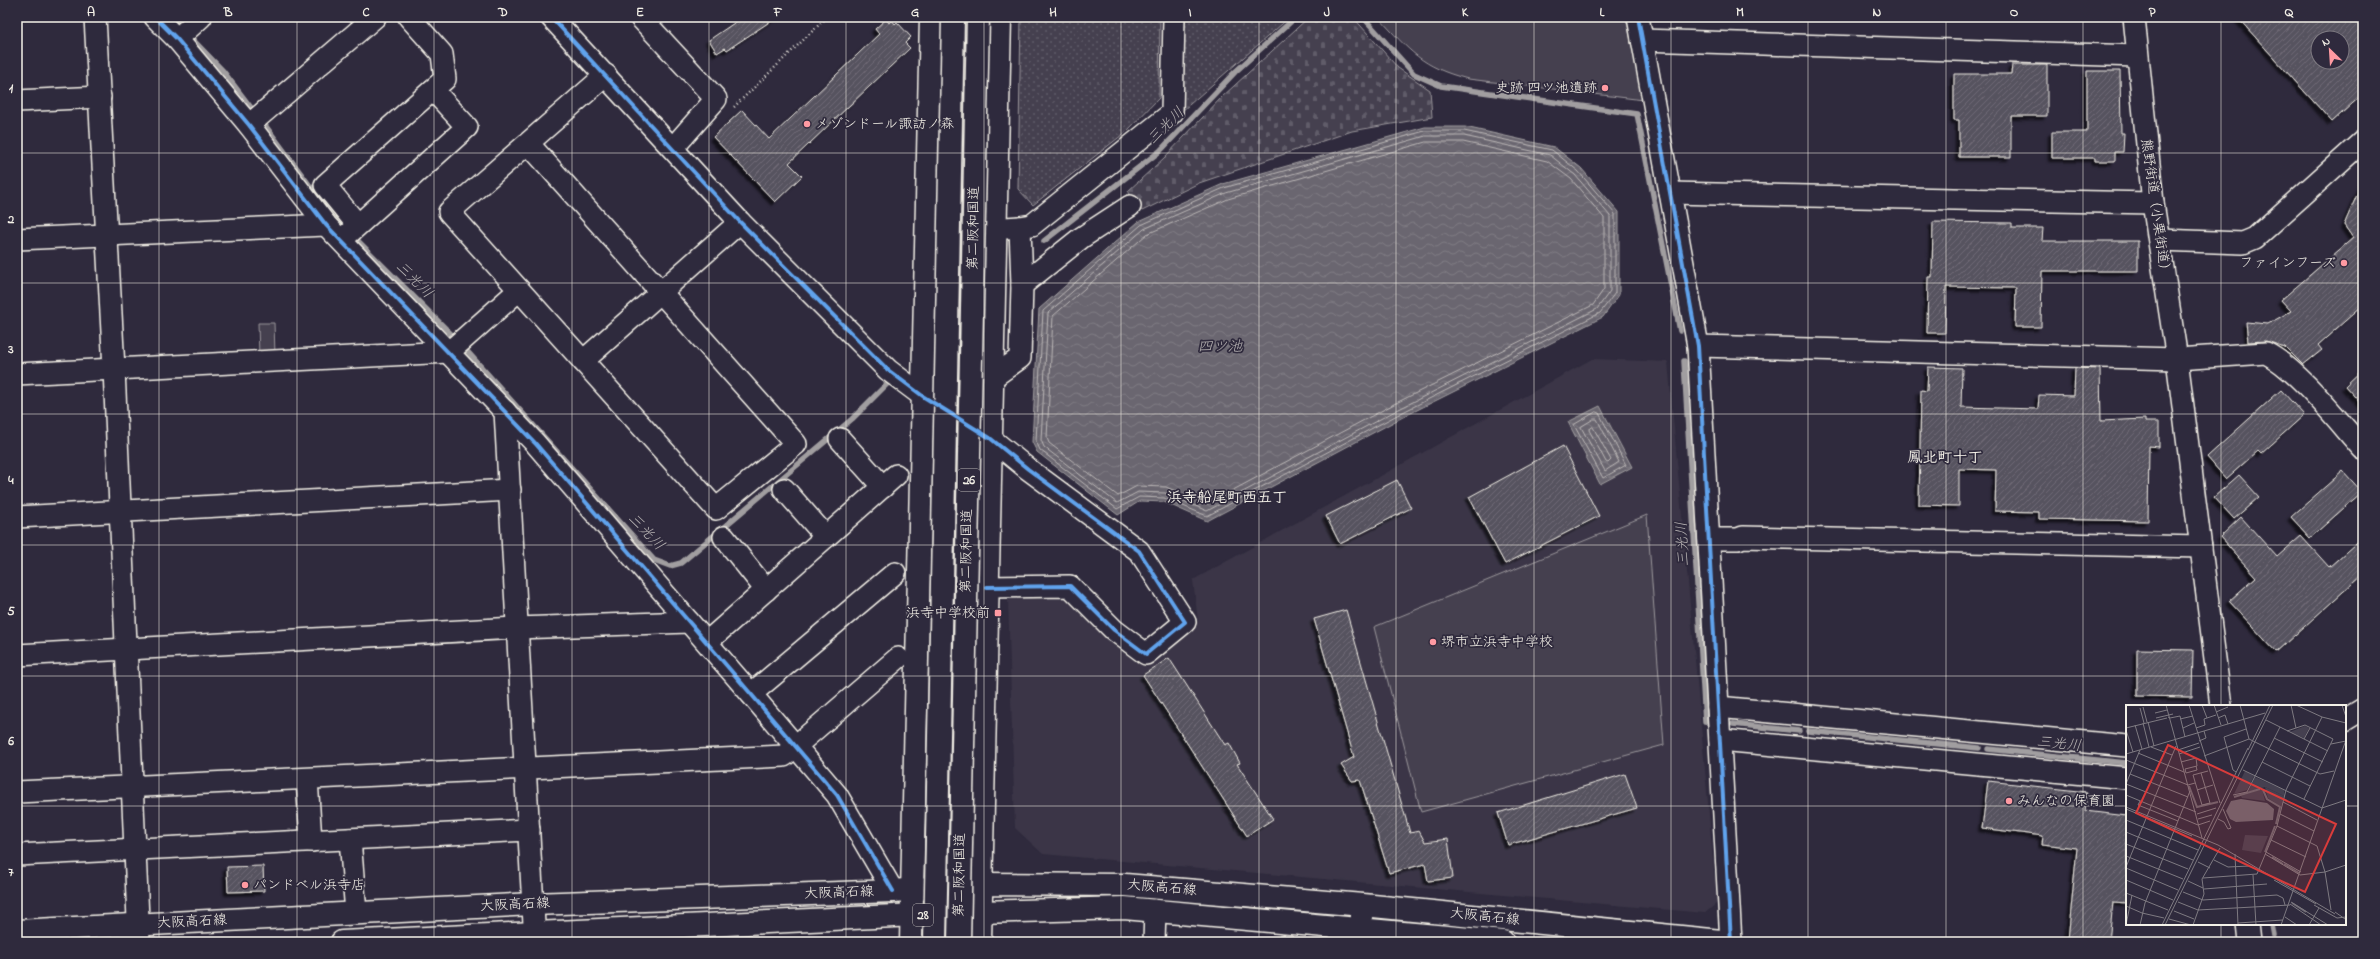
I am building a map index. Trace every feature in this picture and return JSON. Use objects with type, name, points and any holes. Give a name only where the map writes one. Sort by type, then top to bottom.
[{"type":"main road","points":[[911,942],[912,916],[903,890],[924,397],[931,17]]},
{"type":"main road","name":"第二阪和国道","points":[[935,942],[953,17]]},
{"type":"main road","name":"第二阪和国道","points":[[959,942],[978,17]]},
{"type":"main road","name":"26","points":[[980,942],[986,587],[1000,17]]},
{"type":"main road","name":"大阪高石線","points":[[17,931],[138,933],[356,913],[533,904],[903,890],[982,884],[1126,885],[1363,905],[1731,942]]},
{"type":"main road","name":"大阪高石線","points":[[342,942],[535,937],[980,912],[1124,908],[1155,910],[1364,935],[1503,942]]},
{"type":"street","points":[[95,17],[114,369],[133,786],[138,933]]},
{"type":"street","points":[[155,17],[177,39],[248,125],[326,225],[341,241],[458,344],[506,411],[837,795],[903,890]]},
{"type":"street","points":[[177,39],[201,17]]},
{"type":"street","points":[[248,125],[375,17]]},
{"type":"street","points":[[357,224],[325,185],[445,79],[442,54],[409,17]]},
{"type":"street","points":[[551,17],[740,222],[888,370],[924,397],[990,438],[1028,469],[1139,550],[1186,622],[1146,654],[1114,630],[1070,586],[986,587]]},
{"type":"street","points":[[640,17],[716,99],[673,148]]},
{"type":"street","points":[[996,228],[1032,225],[1172,113],[1174,17]]},
{"type":"street","points":[[1638,17],[1698,346],[1731,942]]},
{"type":"street","name":"熊野街道（小栗街道）","points":[[2134,17],[2153,204],[2177,359],[2201,548]]},
{"type":"street","points":[[1642,40],[2137,56]]},
{"type":"street","points":[[528,143],[796,444],[716,509],[449,212],[528,143],[606,75]]},
{"type":"street","points":[[341,241],[357,224],[467,127],[433,90]]},
{"type":"street","points":[[17,101],[100,97]]},
{"type":"street","points":[[2159,240],[2243,243],[2255,238],[2363,141]]},
{"type":"street","points":[[1670,193],[2153,204]]},
{"type":"street","points":[[1022,285],[1081,238],[1130,206]]},
{"type":"street","points":[[583,361],[740,222]]},
{"type":"street","points":[[17,239],[326,225]]},
{"type":"street","points":[[992,378],[1020,358],[1022,285],[1020,227]]},
{"type":"street","points":[[17,374],[114,369],[458,344],[519,290]]},
{"type":"street","points":[[1698,346],[2177,359],[2266,353],[2276,358],[2319,400],[2363,449]]},
{"type":"street","points":[[506,411],[517,628],[527,768],[535,937]]},
{"type":"street","points":[[706,642],[890,481],[840,439]]},
{"type":"street","points":[[784,489],[826,537]]},
{"type":"street","points":[[17,517],[510,490]]},
{"type":"street","points":[[724,537],[766,590]]},
{"type":"street","points":[[1708,539],[1750,537],[2201,548],[2221,705]]},
{"type":"street","points":[[751,694],[895,573]]},
{"type":"street","points":[[17,655],[517,628],[689,622]]},
{"type":"street","points":[[17,792],[784,756],[898,658]]},
{"type":"street","points":[[1718,708],[1983,750],[2126,778]]},
{"type":"street","points":[[2346,719],[2363,709]]},
{"type":"street","points":[[1720,737],[1983,750],[2126,746]]},
{"type":"street","points":[[307,779],[312,841]]},
{"type":"street","points":[[17,855],[530,830]]},
{"type":"street","points":[[350,839],[356,913]]},
{"type":"street","points":[[1363,905],[1364,935]]},
{"type":"street","points":[[1154,942],[1155,910]]},
{"type":"street","points":[[2247,925],[2249,942]]},
{"type":"path","points":[[732,109],[827,17]]},
{"type":"shaded area","name":"堺市立浜寺中学校","points":[[1592,359],[1668,362],[1717,903],[1705,913],[1043,854],[1015,828],[1008,596],[1070,597],[1147,663],[1198,621],[1193,580]]},
{"type":"green space","points":[[1021,17],[1160,17],[1159,98],[1127,131],[1033,205],[1018,189]]},
{"type":"green space","points":[[1184,17],[1290,17],[1182,111]]},
{"type":"green space","points":[[1309,17],[1353,17],[1398,68],[1430,90],[1432,117],[1352,131],[1199,183],[1142,211],[1128,191],[1164,158],[1222,97]]},
{"type":"green space","points":[[1378,17],[1626,17],[1644,100],[1468,79],[1439,69],[1427,63],[1408,48]]},
{"type":"green space","points":[[258,323],[274,323],[275,355],[259,356]]},
{"type":"green space","points":[[1647,515],[1664,745],[1421,812],[1374,627]]},
{"type":"water","name":"四ツ池","points":[[1425,127],[1465,127],[1554,147],[1581,168],[1619,212],[1619,295],[1603,317],[1403,417],[1207,521],[1164,502],[1140,501],[1118,515],[1037,452],[1032,442],[1039,309],[1138,222],[1223,184]]},
{"type":"water","points":[[1600,406],[1632,467],[1600,484],[1568,422]]},
{"type":"building","points":[[743,17],[777,17],[727,50],[725,48],[717,53],[709,40]]},
{"type":"building","points":[[2237,17],[2363,17],[2363,94],[2332,122]]},
{"type":"building","name":"メゾンドール諏訪ノ森","points":[[886,19],[889,23],[892,20],[895,24],[897,22],[911,37],[905,43],[910,48],[789,163],[802,176],[775,202],[713,137],[742,110],[769,139],[879,34],[875,29]]},
{"type":"building","points":[[2012,65],[2047,65],[2047,116],[2011,116],[2011,157],[1959,157],[1959,120],[1954,120],[1954,74],[2011,74]]},
{"type":"building","points":[[2087,71],[2120,71],[2121,133],[2124,133],[2123,152],[2115,152],[2115,161],[2095,161],[2095,158],[2052,158],[2052,132],[2087,132]]},
{"type":"building","name":"ファインフーズ","points":[[2363,181],[2363,305],[2318,345],[2322,350],[2303,365],[2285,347],[2266,341],[2248,342],[2246,322],[2268,324],[2291,311],[2281,300],[2353,238],[2344,225]]},
{"type":"building","points":[[1933,222],[2012,223],[2012,228],[2043,228],[2042,241],[2138,241],[2138,271],[2042,271],[2041,327],[2015,327],[2016,288],[1946,287],[1945,333],[1927,333],[1928,277],[1932,277]]},
{"type":"building","points":[[1928,367],[1962,368],[1961,407],[2038,409],[2039,395],[2074,396],[2075,368],[2100,369],[2101,421],[2145,419],[2145,422],[2159,422],[2159,447],[2149,446],[2148,521],[2039,519],[2039,512],[1995,511],[1996,470],[1959,469],[1959,506],[1919,505],[1921,390],[1927,391]]},
{"type":"building","points":[[2363,369],[2363,406],[2345,386]]},
{"type":"building","points":[[2281,390],[2304,415],[2261,454],[2258,451],[2226,479],[2207,457]]},
{"type":"building","points":[[1563,446],[1599,516],[1505,564],[1469,497]]},
{"type":"building","points":[[2343,471],[2362,492],[2310,538],[2291,517]]},
{"type":"building","points":[[2239,475],[2259,497],[2234,519],[2214,497]]},
{"type":"building","points":[[1397,480],[1411,508],[1340,544],[1326,516]]},
{"type":"building","points":[[2241,517],[2277,557],[2301,536],[2329,567],[2363,537],[2363,574],[2276,652],[2229,601],[2256,577],[2220,537]]},
{"type":"building","points":[[1346,610],[1410,833],[1419,831],[1425,842],[1448,839],[1453,878],[1428,881],[1425,864],[1389,873],[1360,780],[1352,781],[1341,765],[1354,757],[1314,619]]},
{"type":"building","points":[[2137,649],[2193,650],[2192,697],[2137,696]]},
{"type":"building","points":[[1169,658],[1225,745],[1229,743],[1240,763],[1237,764],[1273,819],[1247,836],[1143,675]]},
{"type":"building","points":[[1625,774],[1637,808],[1508,845],[1498,813]]},
{"type":"building","points":[[1988,781],[2087,792],[2085,811],[2126,816],[2126,903],[2113,902],[2109,942],[2068,940],[2077,848],[2042,844],[2043,836],[1982,828]]},
{"type":"building","points":[[263,866],[264,891],[228,892],[227,867]]},
{"type":"waterway","name":"三光川","points":[[170,17],[180,27]]},
{"type":"waterway","name":"三光川","points":[[1044,241],[1160,151],[1235,72],[1296,17]]},
{"type":"waterway","name":"三光川","points":[[1363,17],[1414,74],[1441,86],[1637,114],[1680,331]]},
{"type":"waterway","name":"三光川","points":[[190,37],[223,71],[255,113]]},
{"type":"waterway","name":"三光川","points":[[264,124],[330,213],[344,227]]},
{"type":"waterway","name":"三光川","points":[[354,237],[456,339]]},
{"type":"waterway","name":"三光川","points":[[466,350],[654,560],[670,566],[681,563],[852,419],[888,383]]},
{"type":"waterway","name":"三光川","points":[[1684,361],[1705,722],[1708,722]]},
{"type":"waterway","name":"三光川","points":[[1733,724],[1799,731]]},
{"type":"waterway","name":"三光川","points":[[1808,731],[1979,748]]},
{"type":"waterway","name":"三光川","points":[[1988,749],[2126,763]]},
{"type":"waterway","name":"三光川","points":[[2272,925],[2274,935]]},
{"type":"cycle path","points":[[155,17],[177,39],[249,125],[326,225],[535,443],[837,795],[893,891]]},
{"type":"cycle path","points":[[551,17],[740,222],[888,370],[924,397],[990,438],[1028,469],[1139,551],[1185,622],[1146,654],[1114,630],[1070,586],[987,587]]},
{"type":"cycle path","points":[[1638,17],[1698,346],[1731,942]]},
{"type":"place","name":"史跡 四ツ池遺跡","points":[[1605,88]]},
{"type":"place","name":"メゾンドール諏訪ノ森","points":[[807,124]]},
{"type":"place","name":"ファインフーズ","points":[[2344,263]]},
{"type":"place","name":"浜寺中学校前","points":[[998,613]]},
{"type":"place","name":"堺市立浜寺中学校","points":[[1433,642]]},
{"type":"place","name":"みんなの保育園","points":[[2009,801]]},
{"type":"place","name":"パンドベル浜寺店","points":[[245,885]]},
{"type":"district","name":"鳳北町十丁","points":[[1945,458]]},
{"type":"district","name":"浜寺船尾町西五丁","points":[[1227,498]]}]
